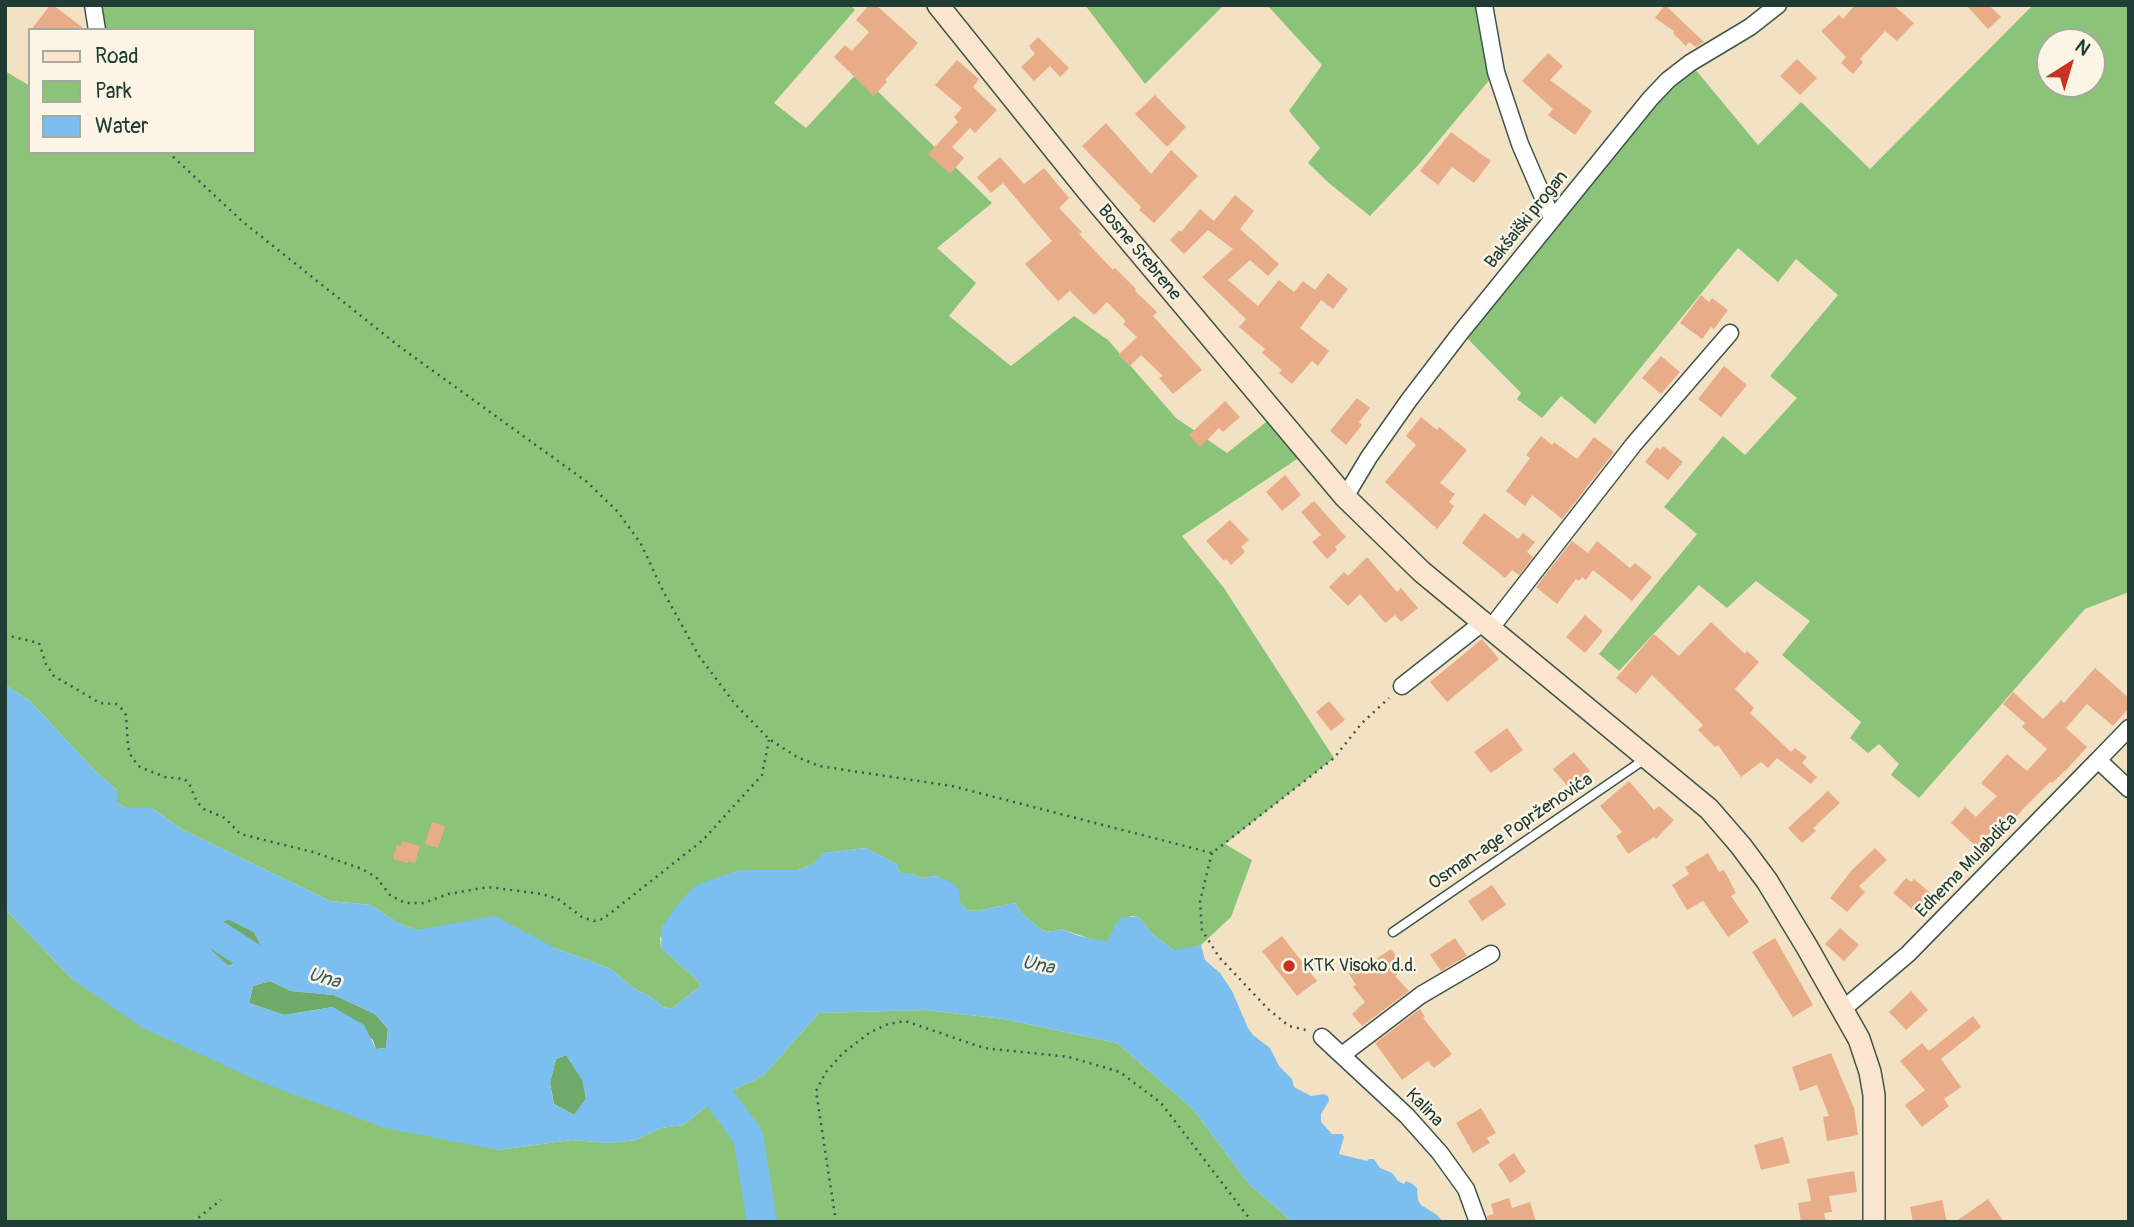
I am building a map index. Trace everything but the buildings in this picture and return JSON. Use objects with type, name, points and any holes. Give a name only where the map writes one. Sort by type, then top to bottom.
[{"type":"street","points":[[93,5],[97,28]]},
{"type":"street","name":"Bosne Srebrene","points":[[938,5],[1086,189],[1345,497],[1422,572],[1709,809],[1741,846],[1767,881],[1859,1039],[1874,1095],[1874,1222]]},
{"type":"street","points":[[1484,5],[1496,72],[1520,144],[1552,218]]},
{"type":"street","name":"Bakšaiški progan","points":[[1345,497],[1409,400],[1552,218],[1668,80],[1690,63],[1750,27],[1778,5]]},
{"type":"street","points":[[1402,686],[1486,626],[1634,444],[1730,333]]},
{"type":"street","name":"Edhema Mulabdića","points":[[1842,1010],[1908,954],[2129,728]]},
{"type":"street","points":[[2098,760],[2129,789]]},
{"type":"street","points":[[1342,1055],[1421,995],[1492,954]]},
{"type":"street","name":"Kalina","points":[[1322,1037],[1407,1116],[1440,1153],[1466,1189],[1478,1222]]},
{"type":"lane","name":"Osman-age Poprženovića","points":[[1392,932],[1647,758]]},
{"type":"path","points":[[170,154],[243,222],[400,347],[587,482],[618,512],[641,544],[699,656],[735,705],[769,739],[797,757],[819,766],[952,786],[1212,853]]},
{"type":"path","points":[[5,635],[39,643],[46,664],[54,676],[100,703],[116,704],[121,708],[126,715],[128,747],[132,758],[140,767],[165,777],[184,779],[204,809],[225,818],[240,834],[313,852],[362,869],[376,877],[390,895],[405,903],[424,903],[488,887],[558,898],[582,918],[594,921],[603,919],[703,840],[762,775],[769,739]]},
{"type":"path","points":[[1322,1037],[1308,1030],[1289,1026],[1268,1009],[1219,957],[1202,930],[1200,901],[1212,853],[1334,758],[1362,723],[1402,686]]},
{"type":"path","points":[[836,1222],[816,1091],[826,1072],[861,1040],[888,1024],[905,1021],[984,1048],[1069,1057],[1120,1072],[1161,1103],[1252,1222]]},
{"type":"path","points":[[193,1222],[221,1200]]},
{"type":"green space","points":[[93,5],[850,5],[855,10],[774,103],[806,128],[858,72],[992,203],[937,248],[976,283],[949,316],[1011,366],[1074,316],[1108,340],[1176,418],[1227,453],[1275,415],[1306,453],[1182,536],[1224,588],[1334,758],[1225,844],[1252,860],[1231,917],[1201,945],[1184,950],[1174,950],[1152,934],[1139,917],[1131,916],[1117,922],[1107,942],[1100,942],[1061,929],[1052,932],[1042,930],[1022,914],[1015,903],[977,911],[967,910],[960,903],[958,895],[937,876],[921,878],[911,873],[901,873],[897,864],[865,848],[825,853],[811,865],[798,870],[741,870],[712,880],[660,938],[661,948],[701,986],[671,1009],[663,1007],[633,988],[611,969],[555,948],[445,927],[416,930],[398,923],[371,905],[330,901],[181,829],[152,808],[126,808],[117,803],[117,790],[96,772],[29,700],[5,685],[5,71],[28,85],[28,154],[256,154],[256,28],[97,28]]},
{"type":"green space","points":[[1085,5],[1224,5],[1145,84]]},
{"type":"green space","points":[[1267,5],[1484,5],[1496,72],[1420,163],[1370,216],[1308,163],[1320,148],[1289,111],[1322,65]]},
{"type":"green space","points":[[2033,5],[2129,5],[2129,592],[2085,609],[1919,798],[1891,775],[1899,764],[1879,744],[1868,753],[1850,738],[1861,722],[1782,655],[1810,621],[1756,581],[1727,608],[1699,585],[1619,671],[1599,654],[1697,534],[1664,507],[1723,436],[1745,455],[1797,398],[1770,376],[1838,295],[1796,259],[1778,282],[1738,248],[1595,424],[1561,396],[1542,418],[1517,399],[1521,393],[1461,332],[1690,63],[1758,145],[1801,102],[1870,169]]},
{"type":"green space","points":[[5,909],[73,980],[498,1150],[571,1140],[610,1143],[636,1140],[661,1128],[683,1125],[719,1097],[763,1076],[819,1013],[925,1010],[1004,1019],[1117,1043],[1193,1109],[1249,1184],[1293,1222],[5,1222]]},
{"type":"green space","points":[[229,919],[254,932],[264,951],[228,966],[208,947],[218,923]]},
{"type":"green space","points":[[270,981],[291,991],[334,995],[375,1014],[388,1029],[386,1048],[376,1049],[373,1040],[333,1007],[284,1015],[249,1003],[253,986]]},
{"type":"green space","points":[[566,1055],[583,1080],[586,1099],[574,1115],[554,1104],[550,1083],[556,1059]]},
{"type":"water","points":[[5,685],[29,700],[96,772],[117,790],[117,803],[126,808],[152,808],[181,829],[330,901],[371,905],[398,923],[416,930],[495,916],[555,948],[611,969],[633,988],[663,1007],[671,1009],[701,986],[661,948],[662,927],[675,908],[698,884],[741,870],[798,870],[811,865],[824,853],[865,848],[897,864],[901,873],[911,873],[921,878],[937,876],[951,882],[959,889],[960,903],[967,910],[977,911],[1015,903],[1022,914],[1042,930],[1051,932],[1061,929],[1107,942],[1117,922],[1123,917],[1139,917],[1152,934],[1174,950],[1201,945],[1205,960],[1220,973],[1232,991],[1248,1028],[1270,1048],[1279,1066],[1292,1079],[1294,1087],[1311,1096],[1328,1096],[1329,1101],[1321,1114],[1321,1122],[1332,1134],[1342,1134],[1344,1137],[1339,1154],[1367,1161],[1374,1159],[1380,1168],[1392,1173],[1398,1181],[1411,1183],[1417,1188],[1421,1205],[1443,1222],[1293,1222],[1249,1184],[1193,1109],[1117,1043],[1004,1019],[925,1010],[819,1013],[763,1076],[719,1097],[683,1125],[661,1128],[636,1140],[610,1143],[571,1140],[498,1150],[385,1128],[263,1083],[143,1028],[73,980],[5,909]],"holes":[[[229,920],[254,932],[263,951],[229,966],[208,947],[218,923]],[[270,981],[291,991],[334,995],[375,1014],[388,1029],[386,1048],[376,1049],[364,1025],[333,1007],[284,1015],[249,1003],[253,986]],[[566,1055],[582,1080],[586,1098],[574,1115],[554,1104],[550,1084],[556,1059]]]},
{"type":"waterway","name":"Una","points":[[180,911],[254,959],[290,969]]},
{"type":"waterway","name":"Una","points":[[696,1066],[748,1136],[762,1222]]},
{"type":"place","name":"KTK Visoko d.d.","points":[[1289,966]]}]
